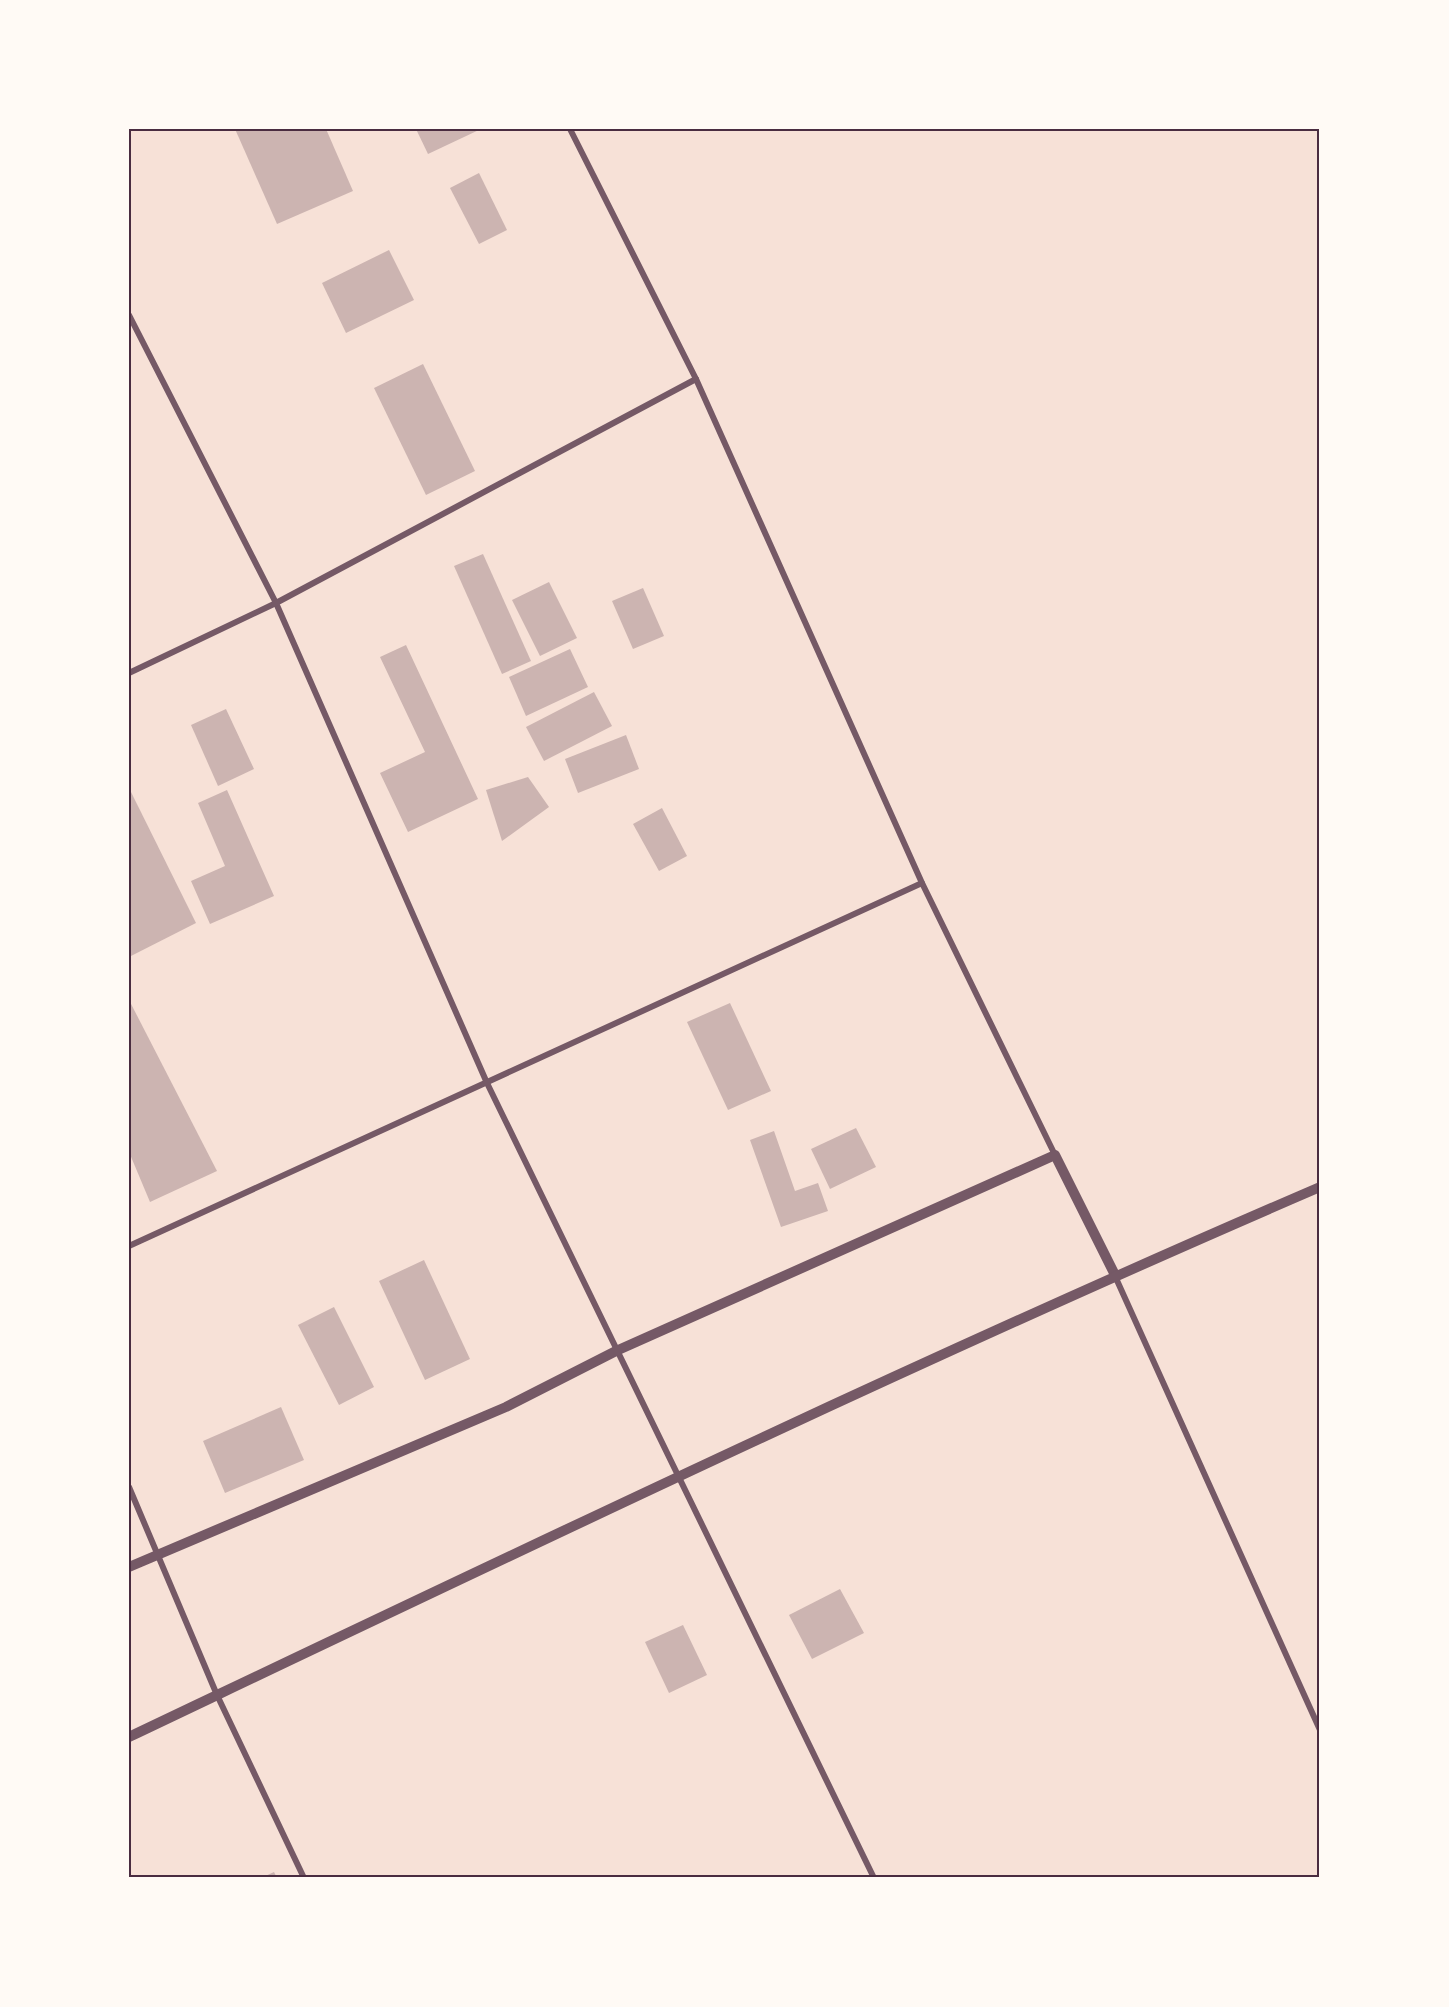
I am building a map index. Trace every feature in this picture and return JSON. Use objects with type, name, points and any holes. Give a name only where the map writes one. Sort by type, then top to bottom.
[{"type":"street","points":[[570,129],[696,379],[922,883],[1115,1275],[1320,1730]]},
{"type":"street","points":[[129,315],[276,603],[487,1083],[874,1878]]},
{"type":"street","points":[[129,673],[276,603],[696,379]]},
{"type":"street","points":[[129,1246],[922,883]]},
{"type":"street","points":[[129,1567],[506,1407],[616,1351],[1055,1155]]},
{"type":"street","points":[[129,1737],[678,1477],[1115,1275],[1320,1187]]},
{"type":"street","points":[[129,1487],[217,1695],[304,1878]]},
{"type":"building","points":[[235,129],[326,129],[353,191],[277,224]]},
{"type":"building","points":[[416,129],[481,129],[428,154]]},
{"type":"building","points":[[479,173],[507,230],[479,244],[450,188]]},
{"type":"building","points":[[389,250],[414,300],[346,333],[322,283]]},
{"type":"building","points":[[423,364],[475,471],[426,495],[374,388]]},
{"type":"building","points":[[483,554],[531,661],[502,674],[454,566]]},
{"type":"building","points":[[549,582],[577,638],[540,656],[512,600]]},
{"type":"building","points":[[643,588],[664,636],[633,649],[612,601]]},
{"type":"building","points":[[406,645],[478,799],[408,832],[380,773],[425,752],[380,657]]},
{"type":"building","points":[[570,649],[588,687],[526,716],[509,677]]},
{"type":"building","points":[[594,692],[612,726],[544,761],[526,727]]},
{"type":"building","points":[[226,709],[254,769],[218,786],[191,725]]},
{"type":"building","points":[[626,735],[639,769],[578,793],[565,759]]},
{"type":"building","points":[[528,777],[549,807],[502,841],[486,790]]},
{"type":"building","points":[[129,788],[196,923],[129,957]]},
{"type":"building","points":[[227,790],[274,896],[210,924],[191,881],[225,866],[198,803]]},
{"type":"building","points":[[662,808],[687,856],[659,871],[633,824]]},
{"type":"building","points":[[129,1000],[217,1171],[150,1202],[129,1152]]},
{"type":"building","points":[[730,1003],[771,1091],[728,1110],[687,1022]]},
{"type":"building","points":[[856,1128],[876,1167],[830,1189],[811,1149]]},
{"type":"building","points":[[774,1131],[795,1191],[818,1183],[828,1211],[781,1227],[750,1140]]},
{"type":"building","points":[[424,1260],[470,1359],[425,1380],[379,1281]]},
{"type":"building","points":[[334,1307],[374,1387],[339,1405],[298,1325]]},
{"type":"building","points":[[281,1407],[304,1460],[225,1493],[203,1441]]},
{"type":"building","points":[[840,1589],[864,1633],[812,1659],[789,1615]]},
{"type":"building","points":[[683,1625],[707,1675],[669,1693],[645,1642]]},
{"type":"building","points":[[274,1872],[277,1878],[261,1878]]}]
